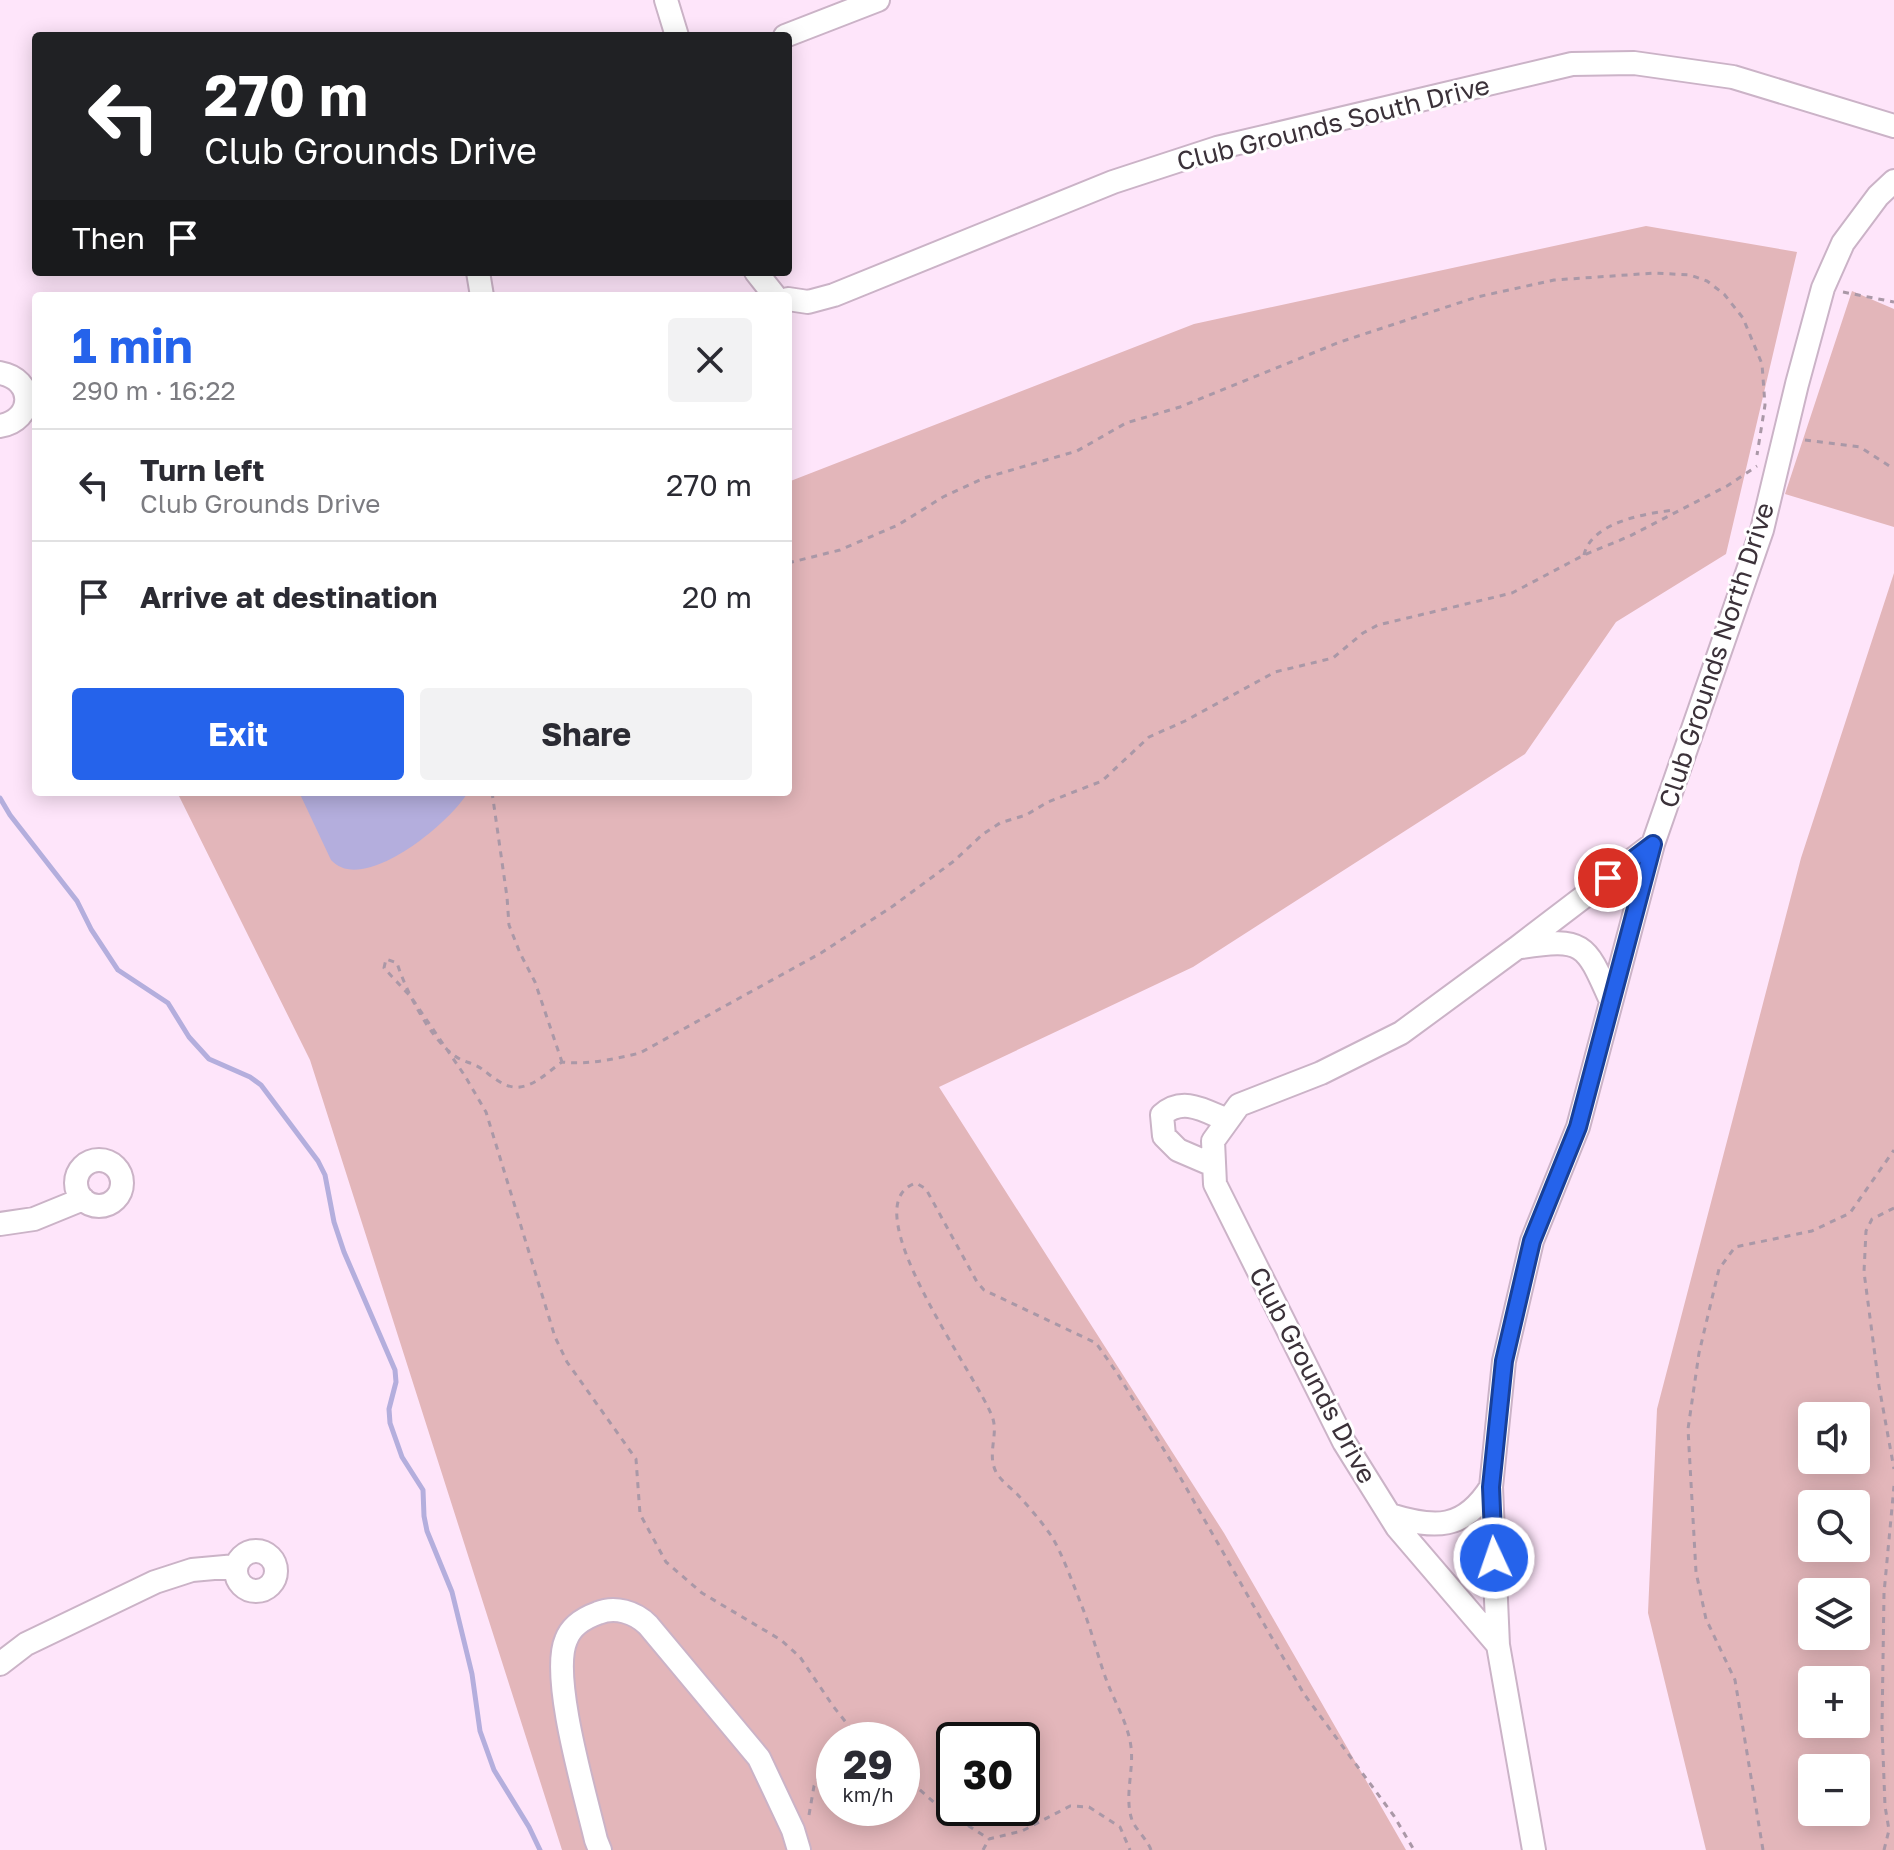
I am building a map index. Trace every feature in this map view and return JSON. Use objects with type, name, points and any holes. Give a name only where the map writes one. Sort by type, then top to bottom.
[{"type":"street","points":[[666,0],[676,32]]},
{"type":"street","points":[[792,33],[878,0]]},
{"type":"street","name":"Club Grounds South Drive","points":[[792,300],[808,302],[834,295],[1113,182],[1217,148],[1572,64],[1634,63],[1733,77],[1894,126]]},
{"type":"street","name":"Club Grounds North Drive","points":[[1534,1850],[1498,1645],[1491,1487],[1504,1361],[1532,1241],[1578,1127],[1653,844],[1762,530],[1823,288],[1843,243],[1878,196],[1894,181]]},
{"type":"street","points":[[759,276],[772,292]]},
{"type":"street","points":[[0,373],[19,381],[27,400],[18,419],[0,426]]},
{"type":"street","points":[[1227,1120],[1188,1105],[1171,1107],[1162,1115],[1164,1136],[1178,1150],[1213,1165],[1213,1141],[1239,1105],[1321,1073],[1401,1033],[1653,844]]},
{"type":"street","points":[[1518,947],[1565,942],[1578,947],[1594,963],[1611,1001]]},
{"type":"street","name":"Club Grounds Drive","points":[[1213,1165],[1215,1184],[1344,1442],[1397,1527],[1498,1645]]},
{"type":"street","points":[[0,1224],[34,1219],[83,1199]]},
{"type":"street","points":[[1390,1515],[1412,1522],[1435,1525],[1451,1523],[1480,1505],[1491,1487]]},
{"type":"street","points":[[0,1664],[26,1644],[155,1582],[192,1570],[236,1566]]},
{"type":"street","points":[[600,1848],[564,1698],[562,1658],[572,1629],[586,1618],[603,1611],[623,1610],[641,1617],[759,1758],[793,1830],[799,1850]]},
{"type":"path","points":[[792,562],[840,550],[898,525],[943,497],[984,478],[1077,451],[1126,423],[1180,407],[1340,342],[1477,297],[1554,280],[1655,273],[1690,275],[1707,281],[1724,294],[1743,318],[1762,364],[1765,405],[1754,468]]},
{"type":"path","points":[[1823,288],[1894,302]]},
{"type":"path","points":[[1784,435],[1860,447],[1894,469]]},
{"type":"path","points":[[441,1041],[455,1057],[469,1061],[508,1086],[519,1087],[535,1082],[562,1062],[578,1064],[610,1060],[658,1045],[821,953],[893,906],[954,861],[992,828],[1102,781],[1149,737],[1275,672],[1333,658],[1363,633],[1388,621],[1512,593],[1727,486],[1765,461]]},
{"type":"path","points":[[1584,555],[1588,544],[1603,528],[1679,510]]},
{"type":"path","points":[[493,796],[509,925],[535,982],[562,1062]]},
{"type":"path","points":[[411,997],[397,963],[386,959],[384,968],[411,997],[486,1112],[555,1337],[567,1362],[636,1459],[640,1514],[650,1536],[666,1562],[678,1574],[714,1600],[781,1640],[800,1657],[845,1722]]},
{"type":"path","points":[[1763,1850],[1735,1680],[1706,1619],[1696,1572],[1688,1429],[1699,1353],[1719,1269],[1735,1247],[1812,1231],[1850,1213],[1894,1150]]},
{"type":"path","points":[[1151,1850],[1133,1823],[1130,1809],[1132,1750],[1128,1732],[1099,1661],[1082,1606],[1053,1539],[997,1475],[991,1451],[994,1420],[907,1258],[898,1227],[897,1202],[902,1191],[916,1183],[926,1189],[984,1290],[1096,1343],[1172,1463],[1304,1694],[1394,1816],[1414,1850]]},
{"type":"path","points":[[1894,1208],[1872,1219],[1866,1231],[1864,1272],[1894,1469]]},
{"type":"path","points":[[1884,1850],[1889,1830],[1882,1727],[1884,1593],[1894,1486]]},
{"type":"path","points":[[806,1827],[816,1782]]},
{"type":"path","points":[[920,1790],[938,1806],[989,1839],[1022,1831],[1070,1806],[1089,1807],[1120,1827],[1130,1850]]},
{"type":"path","points":[[983,1850],[989,1839]]},
{"type":"shaded area","points":[[1646,226],[1797,252],[1726,554],[1616,622],[1525,754],[1193,967],[939,1087],[1224,1533],[1406,1850],[562,1850],[310,1060],[179,796],[792,796],[792,480],[1194,324]]},
{"type":"shaded area","points":[[1852,291],[1894,309],[1894,527],[1785,494]]},
{"type":"shaded area","points":[[1894,573],[1894,1850],[1706,1850],[1648,1613],[1657,1409],[1801,858]]},
{"type":"shaded area","points":[[301,796],[465,796],[426,836],[384,862],[364,869],[345,869],[331,860]]},
{"type":"waterway","points":[[0,798],[77,901],[118,970],[168,1003],[189,1037],[209,1059],[261,1085],[318,1161],[325,1175],[334,1222],[344,1252],[395,1370],[390,1423],[402,1457],[423,1490],[427,1531],[452,1592],[472,1674],[480,1731],[494,1770],[540,1850]]},
{"type":"route","points":[[1494,1558],[1491,1487],[1504,1361],[1532,1241],[1578,1127],[1653,844],[1608,878]]}]
